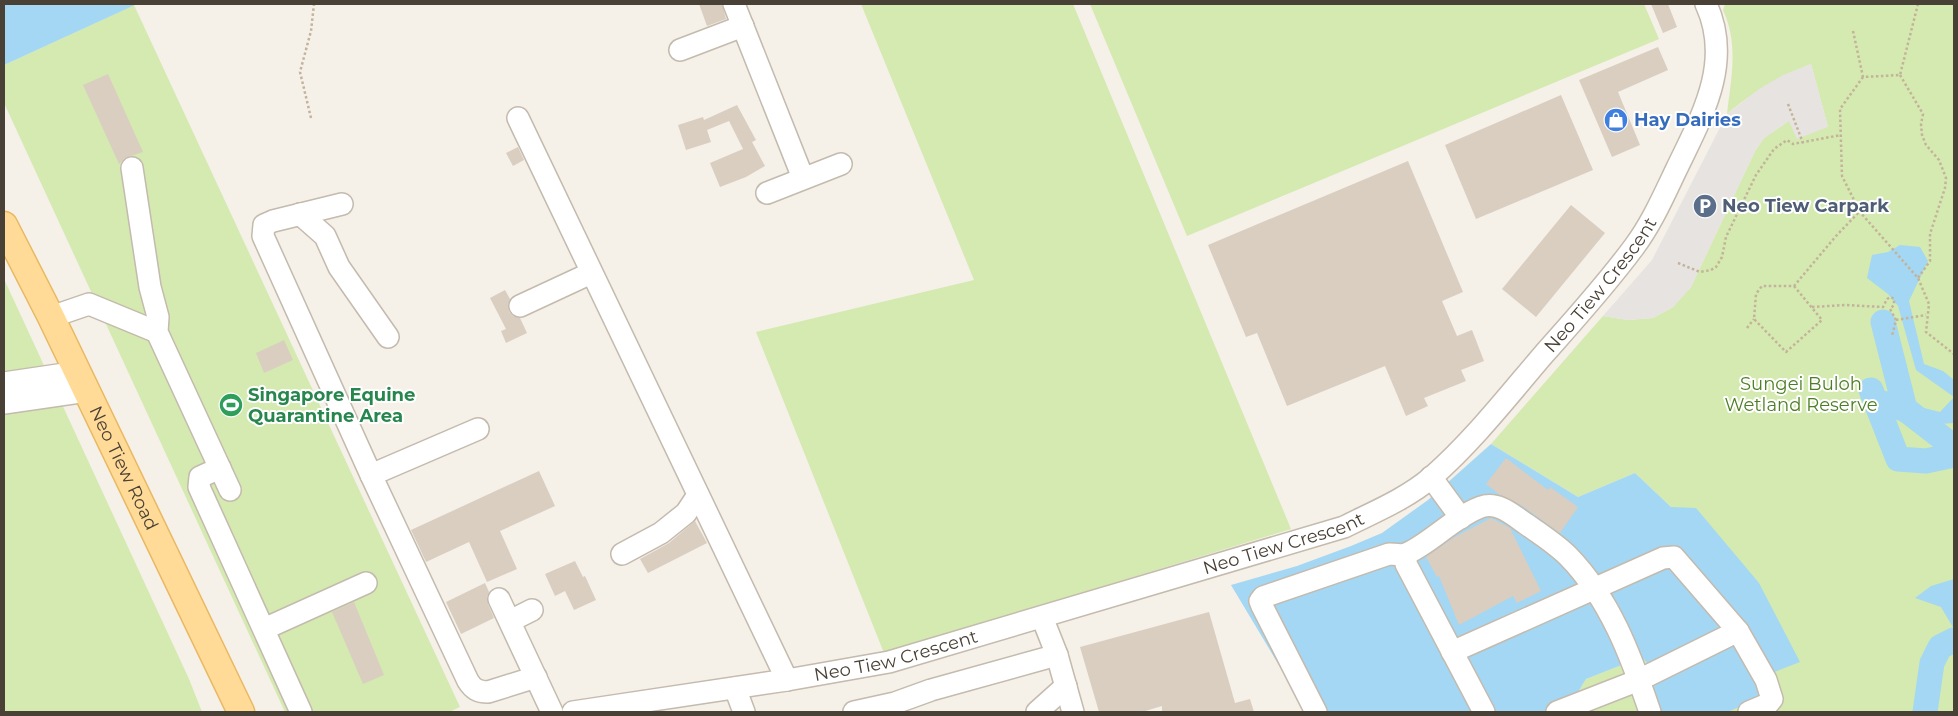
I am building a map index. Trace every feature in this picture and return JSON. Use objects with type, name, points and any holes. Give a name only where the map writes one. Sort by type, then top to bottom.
[{"type":"main road","name":"Neo Tiew Road","points":[[4,225],[51,317],[241,712]]},
{"type":"street","points":[[734,4],[804,178]]},
{"type":"street","name":"Neo Tiew Crescent","points":[[573,712],[787,680],[890,662],[1344,527],[1393,503],[1431,477],[1486,423],[1578,317],[1634,246],[1654,216],[1702,116],[1711,93],[1715,75],[1716,43],[1714,25],[1706,4]]},
{"type":"street","points":[[680,50],[743,26]]},
{"type":"street","points":[[518,118],[787,680]]},
{"type":"street","points":[[767,193],[841,164]]},
{"type":"street","points":[[132,168],[150,287],[158,318],[157,332],[230,490]]},
{"type":"street","points":[[342,204],[273,220],[264,225],[262,230],[263,236],[371,475],[472,688],[480,692],[488,692],[536,677]]},
{"type":"street","points":[[300,214],[325,236],[339,267],[388,337]]},
{"type":"street","points":[[520,306],[591,273]]},
{"type":"street","points":[[51,317],[89,304],[157,332]]},
{"type":"street","points":[[4,403],[34,397],[82,382]]},
{"type":"street","points":[[4,383],[34,397]]},
{"type":"street","points":[[371,475],[478,429]]},
{"type":"street","points":[[220,468],[200,477],[199,487],[301,712]]},
{"type":"street","points":[[1431,477],[1460,518]]},
{"type":"street","points":[[622,554],[661,533],[686,513],[698,495]]},
{"type":"street","points":[[1316,712],[1260,601],[1263,597],[1389,554],[1406,554],[1460,518],[1483,506],[1503,508],[1567,554],[1596,588],[1614,621],[1639,680],[1650,712]]},
{"type":"street","points":[[1406,554],[1406,564],[1484,712]]},
{"type":"street","points":[[1452,652],[1663,558],[1674,557],[1738,631],[1766,680],[1772,699],[1768,704],[1749,712]]},
{"type":"street","points":[[264,629],[366,583]]},
{"type":"street","points":[[500,599],[552,712]]},
{"type":"street","points":[[510,621],[532,610]]},
{"type":"street","points":[[1042,617],[1056,655],[1073,712]]},
{"type":"street","points":[[1557,712],[1639,680],[1738,631]]},
{"type":"street","points":[[854,712],[910,705],[931,690],[1056,655]]},
{"type":"street","points":[[1038,712],[1066,686]]},
{"type":"street","points":[[735,688],[744,712]]},
{"type":"path","points":[[311,118],[300,72],[311,31],[314,4]]},
{"type":"path","points":[[1918,4],[1900,75],[1923,114],[1921,124],[1922,135],[1926,144],[1940,160],[1946,178],[1945,188],[1930,234],[1930,261],[1918,278]]},
{"type":"path","points":[[1853,31],[1863,77],[1840,109],[1842,176],[1860,212],[1918,278],[1929,304],[1926,332],[1954,354]]},
{"type":"path","points":[[1863,77],[1900,75]]},
{"type":"path","points":[[1788,104],[1803,143]]},
{"type":"path","points":[[1678,263],[1700,272],[1716,267],[1722,257],[1726,237],[1756,175],[1774,149],[1787,140],[1793,144],[1841,135]]},
{"type":"path","points":[[1794,286],[1836,236],[1860,212]]},
{"type":"path","points":[[1747,328],[1754,319],[1756,294],[1762,286],[1794,286],[1822,320],[1786,352],[1754,319]]},
{"type":"path","points":[[1812,307],[1845,305],[1883,308],[1887,299],[1891,297],[1894,299],[1894,305],[1890,309],[1896,320],[1892,336]]},
{"type":"path","points":[[1896,320],[1927,315]]},
{"type":"green space","points":[[861,4],[1073,4],[1291,529],[884,653],[756,332],[974,280]]},
{"type":"green space","points":[[1090,4],[1644,4],[1659,39],[1187,236]]},
{"type":"green space","name":"Sungei Buloh Wetland Reserve","points":[[1725,4],[1954,4],[1954,712],[1676,712],[1671,507],[1635,473],[1578,497],[1491,444],[1603,316],[1628,320],[1653,318],[1673,307],[1691,287],[1755,151],[1764,138],[1789,121],[1828,127],[1811,64],[1766,86],[1727,114],[1732,75],[1732,49],[1728,23],[1723,10]]},
{"type":"green space","name":"Singapore Equine Quarantine Area","points":[[134,5],[460,707],[449,712],[285,712],[4,103],[4,65]]},
{"type":"green space","points":[[4,279],[189,679],[202,712],[4,712]]},
{"type":"green space","points":[[1644,656],[1665,712],[1566,712],[1586,679]]},
{"type":"shaded area","name":"Neo Tiew Carpark","points":[[1811,64],[1828,127],[1797,139],[1789,121],[1764,138],[1755,151],[1691,287],[1673,307],[1653,318],[1628,320],[1603,316],[1652,260],[1727,114],[1759,89],[1783,75]]},
{"type":"water","points":[[4,4],[137,4],[4,65]]},
{"type":"water","points":[[1900,245],[1920,247],[1928,261],[1909,301],[1924,364],[1943,371],[1954,380],[1954,397],[1916,370],[1898,306],[1888,294],[1867,278],[1872,255],[1888,252]]},
{"type":"water","points":[[1871,390],[1896,392],[1920,407],[1940,412],[1954,397],[1954,423],[1912,426],[1882,414]]},
{"type":"water","points":[[1491,444],[1578,497],[1635,473],[1671,507],[1696,508],[1759,583],[1800,662],[1759,678],[1764,697],[1727,712],[1659,712],[1646,685],[1652,678],[1647,663],[1642,657],[1586,679],[1566,712],[1307,712],[1231,585],[1297,566],[1382,533],[1428,500]]},
{"type":"water","points":[[1954,579],[1954,629],[1941,607],[1915,598],[1931,586]]},
{"type":"building","points":[[699,4],[722,4],[726,19],[707,26]]},
{"type":"building","points":[[1651,4],[1668,4],[1677,27],[1663,33]]},
{"type":"building","points":[[1658,47],[1668,70],[1618,92],[1640,145],[1612,157],[1579,80]]},
{"type":"building","points":[[108,74],[143,152],[125,158],[119,164],[83,85]]},
{"type":"building","points":[[1561,95],[1593,170],[1476,219],[1445,145]]},
{"type":"building","points":[[737,105],[756,140],[752,142],[765,166],[746,177],[720,187],[710,163],[743,149],[729,121],[707,130],[711,142],[686,150],[678,125],[703,117],[704,120]]},
{"type":"building","points":[[518,147],[524,160],[513,166],[506,153]]},
{"type":"building","points":[[1408,161],[1463,292],[1442,301],[1457,336],[1472,330],[1484,361],[1461,370],[1466,381],[1424,398],[1428,406],[1406,416],[1385,366],[1287,406],[1257,333],[1246,337],[1208,245]]},
{"type":"building","points":[[1571,205],[1605,233],[1536,317],[1502,289]]},
{"type":"building","points":[[505,290],[510,299],[508,305],[509,312],[513,316],[520,318],[527,333],[506,343],[501,331],[506,329],[490,298]]},
{"type":"building","points":[[284,340],[293,360],[264,373],[256,353]]},
{"type":"building","points":[[1506,458],[1548,490],[1550,487],[1578,507],[1560,533],[1521,505],[1500,495],[1486,484]]},
{"type":"building","points":[[539,471],[555,506],[500,531],[517,569],[487,582],[469,542],[426,562],[411,530]]},
{"type":"building","points":[[1491,518],[1510,528],[1541,591],[1517,603],[1513,596],[1459,625],[1439,576],[1437,577],[1426,557],[1453,538]]},
{"type":"building","points":[[695,521],[707,543],[648,573],[640,559],[669,543]]},
{"type":"building","points":[[575,561],[583,577],[585,576],[596,600],[574,610],[565,591],[555,596],[545,574]]},
{"type":"building","points":[[485,583],[489,592],[487,597],[488,604],[494,618],[461,634],[446,602]]},
{"type":"building","points":[[354,602],[384,675],[363,684],[332,612]]},
{"type":"building","points":[[1209,612],[1235,703],[1250,699],[1254,712],[1162,712],[1162,706],[1142,712],[1099,712],[1080,647]]},
{"type":"waterway","points":[[1883,322],[1905,409],[1954,447]]},
{"type":"waterway","points":[[1871,390],[1898,459],[1926,461],[1954,455]]},
{"type":"waterway","points":[[1925,712],[1932,663],[1940,647],[1954,640]]},
{"type":"place","name":"Hay Dairies","points":[[1616,120]]},
{"type":"place","name":"Neo Tiew Carpark","points":[[1705,206]]},
{"type":"place","name":"Singapore Equine Quarantine Area","points":[[231,405]]}]
